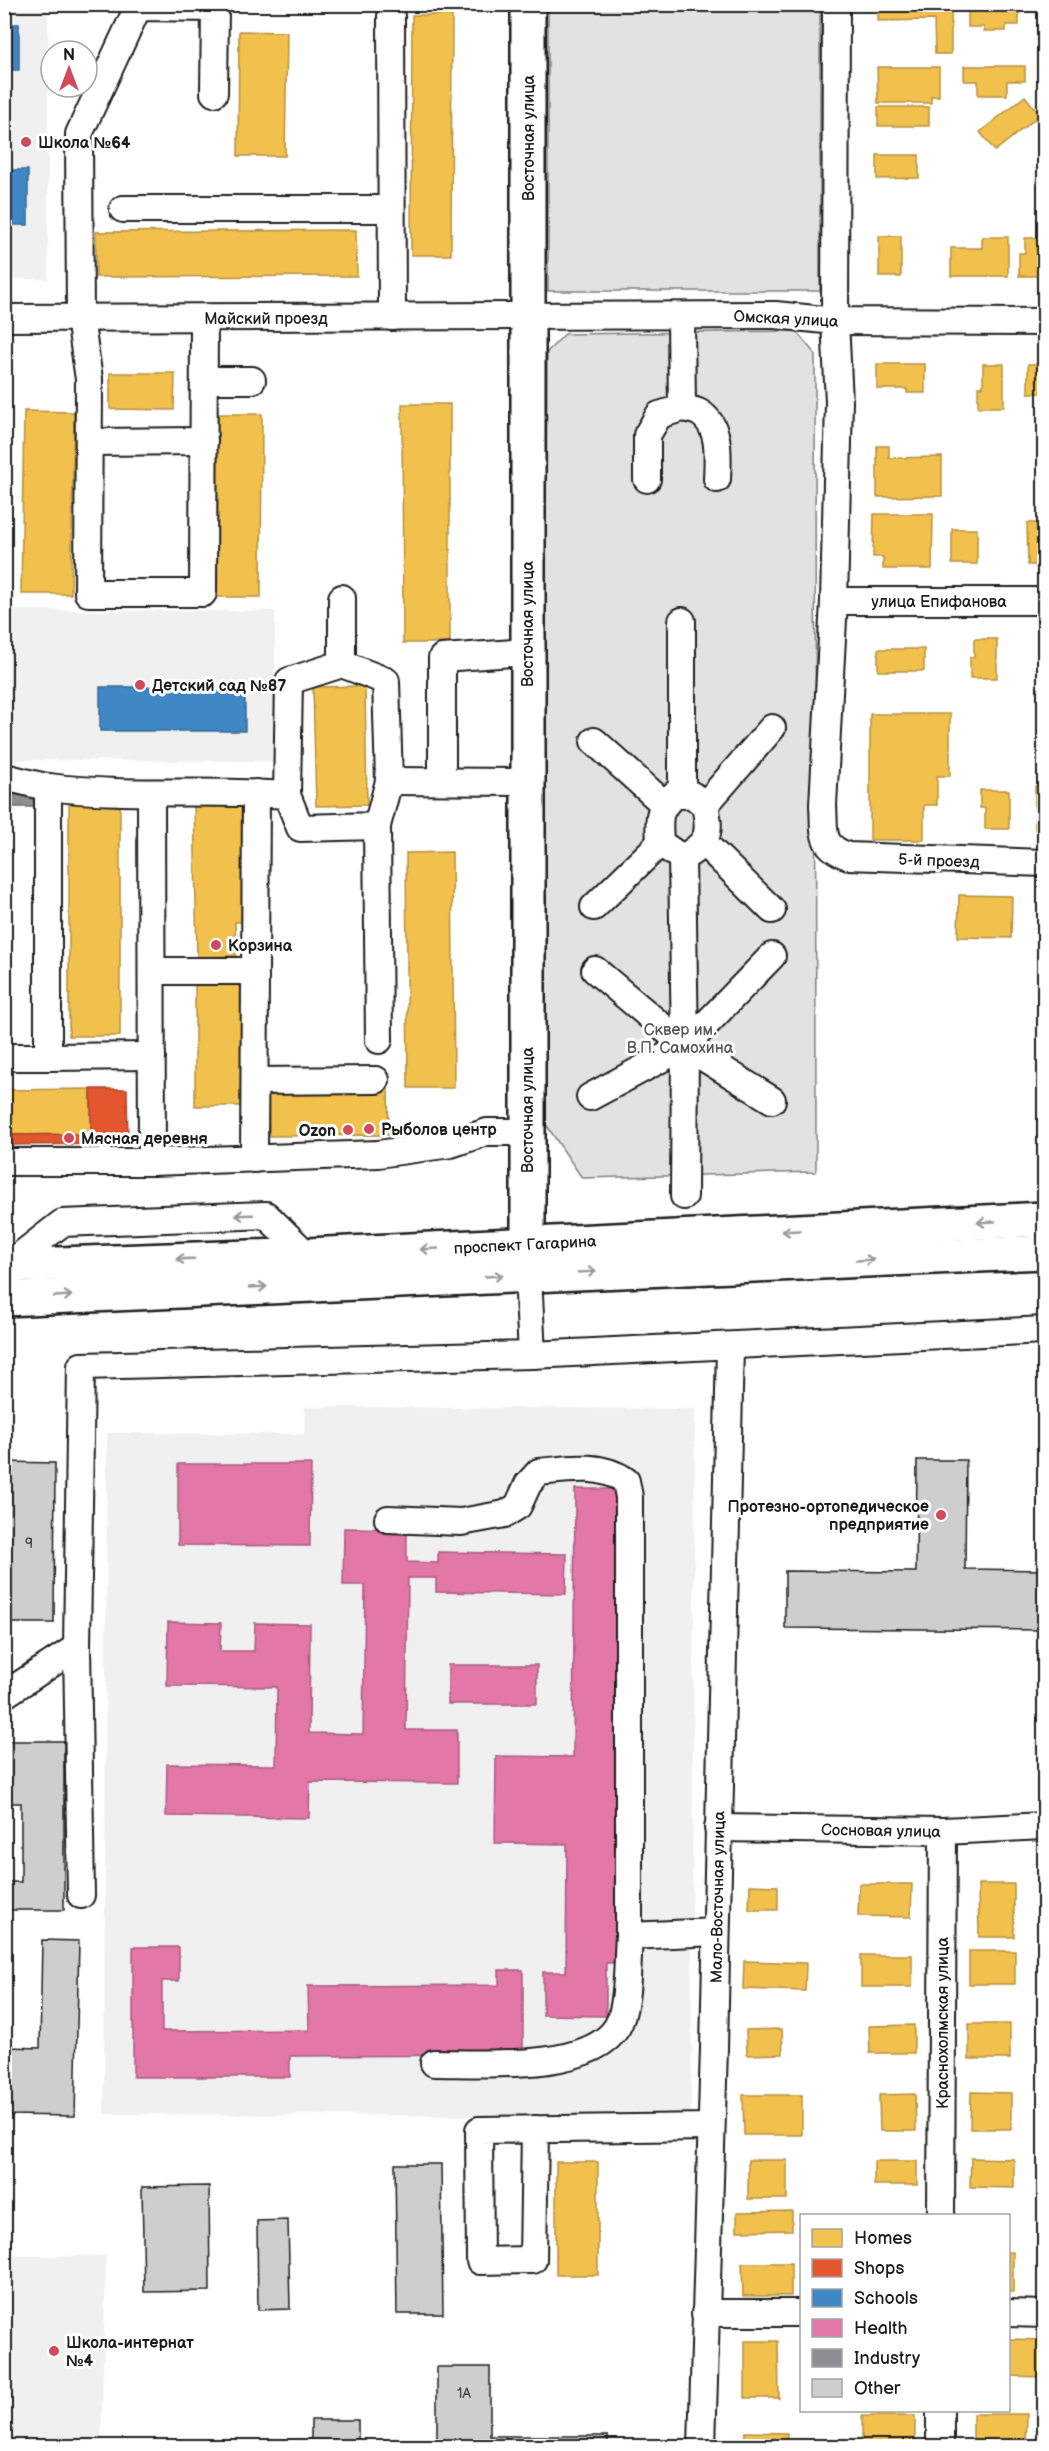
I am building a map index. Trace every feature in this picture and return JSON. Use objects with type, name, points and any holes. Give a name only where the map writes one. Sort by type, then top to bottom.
[{"type":"main road","name":"Восточная улица","points":[[527,1259],[528,4]]},
{"type":"main road","name":"проспект Гагарина","points":[[4,1299],[1044,1219]]},
{"type":"main road","name":"проспект Гагарина","points":[[6,1266],[307,1255],[527,1259],[1044,1252]]},
{"type":"street","points":[[834,601],[839,402],[835,321],[836,4]]},
{"type":"street","points":[[204,318],[203,593],[88,593],[89,379],[80,318],[79,134],[138,6],[215,6],[214,93]]},
{"type":"street","points":[[391,16],[392,317]]},
{"type":"street","points":[[123,209],[391,209]]},
{"type":"street","name":"Омская улица","points":[[528,316],[775,315],[835,321],[1044,322]]},
{"type":"street","name":"Майский проезд","points":[[4,318],[528,316]]},
{"type":"street","points":[[681,322],[682,408]]},
{"type":"street","points":[[204,380],[252,380]]},
{"type":"street","points":[[647,479],[647,435],[659,415],[682,408],[700,413],[711,425],[718,447],[717,479]]},
{"type":"street","points":[[89,442],[204,441]]},
{"type":"street","points":[[342,598],[342,664]]},
{"type":"street","name":"улица Епифанова","points":[[834,601],[1044,601]]},
{"type":"street","name":"5-й проезд","points":[[834,601],[823,805],[828,844],[835,851],[848,856],[867,858],[1044,863]]},
{"type":"street","points":[[660,843],[658,818],[673,799],[682,621]]},
{"type":"street","points":[[442,781],[442,658],[527,652]]},
{"type":"street","points":[[377,826],[300,828],[287,795],[289,681],[342,664],[386,681],[389,781],[377,826],[380,1040]]},
{"type":"street","points":[[705,805],[772,728]]},
{"type":"street","points":[[594,741],[673,799],[692,795],[705,805],[709,825],[704,843],[682,858]]},
{"type":"street","points":[[4,777],[48,787],[151,793],[287,795]]},
{"type":"street","points":[[389,781],[527,782]]},
{"type":"street","points":[[48,787],[48,1057]]},
{"type":"street","points":[[151,793],[152,1162]]},
{"type":"street","points":[[254,1159],[256,793]]},
{"type":"street","points":[[660,843],[682,858]]},
{"type":"street","points":[[594,907],[660,843]]},
{"type":"street","points":[[704,843],[772,910]]},
{"type":"street","points":[[682,858],[685,1046],[684,1196]]},
{"type":"street","points":[[590,1097],[685,1046],[772,956]]},
{"type":"street","points":[[595,970],[685,1046],[772,1100]]},
{"type":"street","points":[[152,971],[255,972]]},
{"type":"street","points":[[4,1057],[152,1056]]},
{"type":"street","points":[[255,1081],[376,1080]]},
{"type":"street","points":[[4,1162],[152,1162],[378,1154],[452,1144],[488,1132],[527,1132]]},
{"type":"street","points":[[527,1259],[532,1355]]},
{"type":"street","points":[[81,1895],[77,1647],[81,1366],[532,1355],[1044,1330]]},
{"type":"street","name":"Мало-Восточная улица","points":[[702,2446],[730,1347]]},
{"type":"street","points":[[388,1519],[461,1522],[505,1514],[518,1506],[528,1484],[539,1473],[579,1468],[615,1473],[626,1481],[629,1497],[629,1936],[624,2002],[618,2026],[601,2043],[577,2053],[535,2063],[434,2064]]},
{"type":"street","points":[[4,1695],[77,1647]]},
{"type":"street","name":"Сосновая улица","points":[[718,1828],[943,1831],[1044,1826]]},
{"type":"street","name":"Краснохолмская улица","points":[[941,2214],[943,1831]]},
{"type":"street","points":[[629,1936],[716,1932]]},
{"type":"street","points":[[535,2129],[533,2260],[480,2261],[479,2130],[535,2129],[711,2127]]},
{"type":"street","points":[[705,2313],[800,2313]]},
{"type":"street","points":[[1010,2313],[1044,2314]]},
{"type":"street","points":[[940,2412],[940,2446]]},
{"type":"shaded area","name":"Школа №64","points":[[5,5],[48,5],[48,39],[39,39],[39,99],[48,99],[48,279],[5,279]]},
{"type":"shaded area","name":"Детский сад №87","points":[[5,610],[275,611],[275,761],[5,760]]},
{"type":"shaded area","points":[[305,1407],[695,1409],[691,2117],[104,2114],[107,1433],[304,1434]]},
{"type":"shaded area","name":"Школа-интернат №4","points":[[4,2256],[106,2256],[101,2446],[5,2446]]},
{"type":"green space","points":[[548,5],[820,5],[820,291],[548,291]]},
{"type":"green space","name":"Сквер им. В.П. Самохина","points":[[796,331],[815,354],[816,1172],[582,1178],[543,1120],[547,352],[565,334]]},
{"type":"building: Homes","points":[[878,4],[951,4],[951,54],[935,54],[934,20],[878,21]]},
{"type":"building: Homes","points":[[968,4],[1019,4],[1019,25],[1006,25],[1006,31],[984,31],[984,27],[968,27]]},
{"type":"building: Homes","points":[[412,15],[452,15],[451,255],[411,255]]},
{"type":"building: Homes","points":[[239,31],[287,32],[285,156],[238,156]]},
{"type":"building: Homes","points":[[964,66],[1025,66],[1025,81],[1007,81],[1007,95],[978,95],[978,81],[964,81]]},
{"type":"building: Homes","points":[[877,67],[939,67],[939,96],[931,96],[931,103],[878,103]]},
{"type":"building: Homes","points":[[1025,96],[1040,115],[995,151],[980,132]]},
{"type":"building: Homes","points":[[878,107],[929,107],[929,126],[878,126]]},
{"type":"building: Homes","points":[[877,155],[919,155],[919,178],[877,179]]},
{"type":"building: Homes","points":[[356,230],[357,276],[96,277],[96,232]]},
{"type":"building: Homes","points":[[879,236],[901,236],[901,277],[879,277]]},
{"type":"building: Homes","points":[[982,237],[1008,237],[1008,276],[951,276],[951,248],[982,248]]},
{"type":"building: Homes","points":[[1025,238],[1044,238],[1044,276],[1019,276],[1019,253],[1025,253]]},
{"type":"building: Homes","points":[[877,364],[925,364],[925,393],[907,393],[907,389],[877,389]]},
{"type":"building: Homes","points":[[983,364],[1004,364],[1004,407],[978,407],[978,387],[983,387]]},
{"type":"building: Homes","points":[[1028,364],[1044,364],[1044,393],[1028,393]]},
{"type":"building: Homes","points":[[110,373],[175,373],[174,410],[110,409]]},
{"type":"building: Homes","points":[[402,404],[450,404],[450,643],[403,643]]},
{"type":"building: Homes","points":[[24,411],[74,412],[71,594],[21,594]]},
{"type":"building: Homes","points":[[218,414],[262,414],[261,597],[217,597]]},
{"type":"building: Homes","points":[[877,446],[889,446],[889,458],[942,457],[942,496],[877,497]]},
{"type":"building: Homes","points":[[874,514],[933,514],[932,569],[883,569],[883,557],[873,557]]},
{"type":"building: Homes","points":[[1027,523],[1044,523],[1044,565],[1028,565]]},
{"type":"building: Homes","points":[[952,529],[977,529],[977,564],[952,564]]},
{"type":"building: Homes","points":[[974,639],[997,639],[997,678],[970,678],[970,657],[974,657]]},
{"type":"building: Homes","points":[[878,649],[924,649],[924,671],[878,671]]},
{"type":"building: Homes","points":[[365,686],[367,805],[316,806],[313,687]]},
{"type":"building: Homes","points":[[870,714],[950,714],[950,776],[937,776],[937,805],[924,805],[924,840],[870,840]]},
{"type":"building: Homes","points":[[1035,786],[1044,786],[1044,829],[1035,829]]},
{"type":"building: Homes","points":[[980,790],[1009,790],[1009,829],[985,829],[985,808],[980,808]]},
{"type":"building: Homes","points":[[245,801],[247,922],[235,922],[236,956],[197,957],[194,802]]},
{"type":"building: Homes","points":[[69,802],[120,802],[120,1036],[69,1036]]},
{"type":"building: Homes","points":[[452,852],[454,1088],[408,1088],[406,853]]},
{"type":"building: Homes","points":[[959,895],[1012,896],[1011,938],[958,937]]},
{"type":"building: Homes","points":[[195,982],[245,983],[244,1106],[195,1106]]},
{"type":"building: Homes","points":[[388,1088],[389,1135],[269,1136],[268,1090]]},
{"type":"building: Homes","points":[[91,1089],[91,1134],[4,1135],[4,1090]]},
{"type":"building: Homes","points":[[859,1884],[912,1884],[911,1917],[858,1916]]},
{"type":"building: Homes","points":[[978,1884],[1014,1884],[1014,1937],[979,1937]]},
{"type":"building: Homes","points":[[750,1885],[778,1886],[778,1910],[749,1910]]},
{"type":"building: Homes","points":[[969,1951],[1015,1951],[1015,1984],[969,1984]]},
{"type":"building: Homes","points":[[861,1955],[912,1955],[912,1987],[861,1987]]},
{"type":"building: Homes","points":[[744,1961],[806,1963],[805,1991],[743,1989]]},
{"type":"building: Homes","points":[[969,2024],[1010,2024],[1010,2059],[969,2059]]},
{"type":"building: Homes","points":[[914,2025],[914,2053],[870,2053],[869,2026]]},
{"type":"building: Homes","points":[[782,2029],[783,2054],[747,2055],[746,2030]]},
{"type":"building: Homes","points":[[971,2092],[1011,2093],[1011,2129],[970,2129]]},
{"type":"building: Homes","points":[[915,2094],[916,2131],[880,2131],[879,2095]]},
{"type":"building: Homes","points":[[743,2095],[802,2095],[802,2135],[744,2135]]},
{"type":"building: Homes","points":[[971,2158],[1014,2159],[1014,2188],[970,2187]]},
{"type":"building: Homes","points":[[748,2160],[787,2160],[787,2199],[748,2199]]},
{"type":"building: Homes","points":[[874,2161],[917,2161],[917,2185],[874,2185]]},
{"type":"building: Homes","points":[[556,2162],[598,2162],[598,2275],[556,2275]]},
{"type":"building: Homes","points":[[792,2211],[792,2230],[737,2231],[737,2212]]},
{"type":"building: Homes","points":[[1010,2252],[1013,2252],[1013,2292],[1010,2292]]},
{"type":"building: Homes","points":[[742,2263],[791,2263],[791,2296],[743,2296]]},
{"type":"building: Homes","points":[[1010,2339],[1044,2340],[1044,2377],[1010,2376]]},
{"type":"building: Homes","points":[[745,2341],[778,2341],[779,2398],[745,2398]]},
{"type":"building: Homes","points":[[973,2414],[1027,2414],[1026,2446],[973,2446]]},
{"type":"building: Homes","points":[[862,2416],[915,2416],[915,2446],[862,2446]]},
{"type":"building: Homes","points":[[745,2432],[787,2433],[787,2446],[744,2446]]},
{"type":"building: Shops","points":[[91,1089],[127,1089],[128,1144],[4,1145],[4,1135],[91,1134]]},
{"type":"building: Schools","points":[[4,24],[19,24],[19,70],[4,70]]},
{"type":"building: Schools","points":[[4,170],[28,170],[28,225],[4,225]]},
{"type":"building: Schools","points":[[100,687],[245,687],[245,731],[100,731]]},
{"type":"building: Health","points":[[178,1464],[311,1464],[310,1546],[178,1545]]},
{"type":"building: Health","points":[[575,1489],[620,1489],[616,1963],[606,1963],[606,2016],[543,2015],[543,1972],[566,1972],[567,1844],[495,1843],[496,1756],[573,1757]]},
{"type":"building: Health","points":[[344,1528],[407,1529],[407,1562],[438,1563],[438,1552],[567,1554],[566,1594],[436,1592],[436,1578],[408,1578],[406,1730],[457,1730],[457,1783],[310,1782],[309,1818],[166,1816],[167,1764],[276,1765],[277,1687],[167,1686],[168,1622],[221,1623],[220,1651],[254,1651],[255,1623],[310,1624],[309,1733],[363,1734],[365,1585],[343,1585]]},
{"type":"building: Health","points":[[448,1665],[537,1665],[537,1704],[448,1704]]},
{"type":"building: Health","points":[[133,1947],[179,1947],[179,1981],[162,1981],[162,2031],[309,2030],[308,1986],[499,1985],[499,1970],[523,1970],[523,2055],[290,2056],[290,2077],[133,2077]]},
{"type":"building: Industry","points":[[4,791],[37,791],[38,807],[4,807]]},
{"type":"building: Other","name":"Протезно-ортопедическое предприятие","points":[[917,1460],[966,1460],[965,1569],[1044,1570],[1044,1630],[785,1628],[785,1571],[916,1572]]},
{"type":"building: Other","points":[[4,1462],[55,1463],[54,1623],[4,1623]]},
{"type":"building: Other","points":[[4,1741],[64,1741],[64,1910],[4,1910],[4,1882],[21,1882],[21,1803],[4,1803]]},
{"type":"building: Other","points":[[42,1940],[79,1941],[75,2116],[7,2115],[8,2047],[40,2048]]},
{"type":"building: Other","points":[[395,2164],[441,2164],[443,2314],[397,2314]]},
{"type":"building: Other","points":[[209,2186],[210,2291],[144,2292],[142,2187]]},
{"type":"building: Other","points":[[288,2220],[290,2309],[258,2310],[257,2221]]},
{"type":"building: Other","points":[[437,2367],[490,2367],[490,2436],[608,2436],[608,2446],[311,2446],[311,2420],[358,2420],[358,2444],[437,2444]]},
{"type":"place","name":"Школа №64","points":[[26,142]]},
{"type":"place","name":"Детский сад №87","points":[[140,685]]},
{"type":"place","name":"Корзина","points":[[216,945]]},
{"type":"place","name":"Рыболов центр","points":[[369,1129]]},
{"type":"place","name":"Ozon","points":[[348,1130]]},
{"type":"place","name":"Мясная деревня","points":[[69,1138]]},
{"type":"place","name":"Протезно-ортопедическое предприятие","points":[[941,1515]]},
{"type":"place","name":"Школа-интернат №4","points":[[54,2351]]}]
